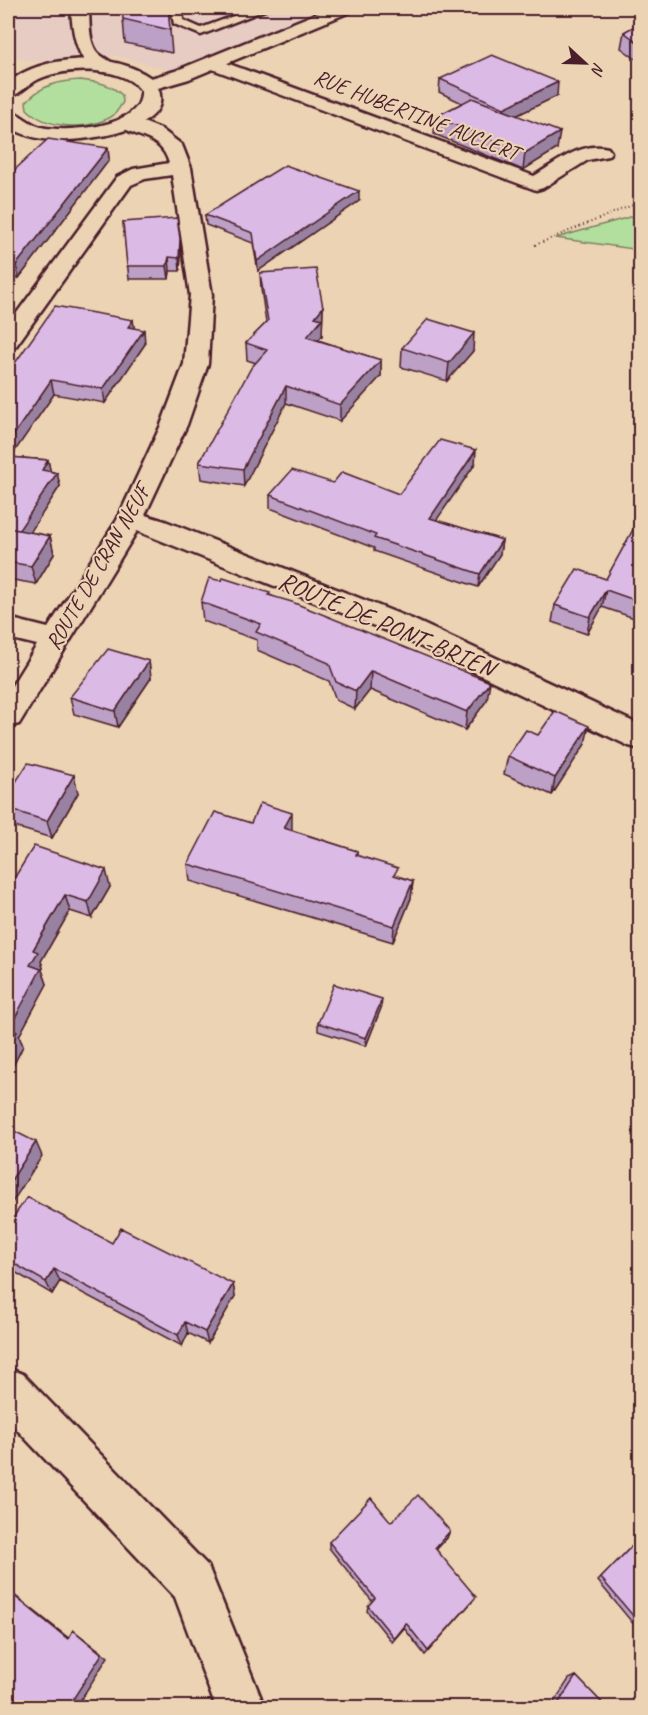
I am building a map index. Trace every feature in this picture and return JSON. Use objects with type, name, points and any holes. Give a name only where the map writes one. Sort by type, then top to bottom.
[{"type":"street","points":[[9,140],[49,134],[91,133],[128,122],[142,114],[150,104],[151,94],[147,85],[131,74],[93,61],[82,42],[80,8]]},
{"type":"street","points":[[147,85],[213,63],[344,8]]},
{"type":"street","points":[[61,68],[70,62],[82,42]]},
{"type":"street","name":"RUE HUBERTINE AUCLERT","points":[[213,63],[536,184],[582,155],[601,152]]},
{"type":"street","points":[[8,92],[18,82],[31,76],[61,68],[108,67]]},
{"type":"street","points":[[8,74],[31,76]]},
{"type":"street","points":[[8,117],[32,130],[49,134]]},
{"type":"street","name":"ROUTE DE CRAN NEUF","points":[[8,716],[130,520],[174,424],[196,364],[201,295],[181,168],[175,149],[154,133],[128,122]]},
{"type":"street","points":[[8,340],[124,181],[140,172],[181,168]]},
{"type":"street","name":"ROUTE DE PONT-BRIEN","points":[[130,520],[155,526],[402,626],[640,738]]},
{"type":"street","points":[[8,628],[56,640]]},
{"type":"street","points":[[8,1389],[192,1582],[242,1707]]},
{"type":"lane","points":[[177,8],[178,22],[201,32],[264,8]]},
{"type":"path","points":[[535,245],[640,202]]},
{"type":"shaded area","points":[[8,8],[359,8],[195,77],[117,56],[33,62],[8,55]]},
{"type":"green space","points":[[81,80],[103,84],[122,95],[123,102],[115,114],[90,124],[67,126],[45,121],[27,109],[26,102],[44,88],[65,81]]},
{"type":"green space","points":[[640,214],[640,250],[556,238]]},
{"type":"building","points":[[122,8],[168,8],[170,30],[123,19]]},
{"type":"building","points":[[640,23],[640,44],[624,32]]},
{"type":"building","points":[[492,55],[558,82],[504,108],[440,79]]},
{"type":"building","points":[[472,98],[560,132],[525,153],[435,117]]},
{"type":"building","points":[[48,139],[108,148],[16,265],[8,265],[8,176]]},
{"type":"building","points":[[285,165],[359,191],[257,261],[253,233],[205,215]]},
{"type":"building","points":[[177,218],[180,239],[179,258],[169,257],[167,266],[127,266],[123,222]]},
{"type":"building","points":[[316,269],[323,307],[315,317],[322,319],[307,337],[381,360],[340,405],[286,386],[243,469],[199,463],[251,368],[267,350],[246,343],[268,321],[260,273]]},
{"type":"building","points":[[55,306],[133,320],[128,327],[144,330],[103,389],[51,380],[8,443],[8,373]]},
{"type":"building","points":[[428,319],[474,333],[449,363],[402,348]]},
{"type":"building","points":[[440,440],[476,450],[430,518],[502,540],[480,574],[374,538],[376,535],[270,495],[292,470],[333,483],[342,472],[399,494]]},
{"type":"building","points":[[8,457],[48,460],[42,470],[57,473],[19,530],[8,528]]},
{"type":"building","points":[[640,517],[640,602],[606,590],[590,617],[555,605],[577,569],[606,579]]},
{"type":"building","points":[[8,528],[50,536],[31,566],[8,562]]},
{"type":"building","points":[[209,578],[221,581],[223,578],[270,593],[268,595],[292,602],[490,682],[467,712],[371,671],[356,691],[336,682],[329,663],[256,632],[261,624],[201,602]]},
{"type":"building","points":[[108,649],[149,661],[115,711],[70,697]]},
{"type":"building","points":[[555,711],[589,726],[555,778],[508,756],[526,730],[538,735]]},
{"type":"building","points":[[28,763],[74,775],[47,821],[8,809],[8,794]]},
{"type":"building","points":[[260,803],[292,813],[284,828],[357,851],[356,855],[398,868],[394,875],[413,881],[394,926],[188,864],[215,812],[251,823]]},
{"type":"building","points":[[34,846],[106,870],[88,902],[65,895],[33,950],[38,952],[30,965],[41,969],[9,1029],[17,1032],[8,1050],[8,888]]},
{"type":"building","points":[[334,984],[382,999],[366,1038],[318,1023]]},
{"type":"building","points":[[8,1128],[36,1142],[8,1185]]},
{"type":"building","points":[[27,1197],[112,1243],[121,1228],[233,1284],[205,1332],[185,1322],[178,1335],[54,1269],[46,1282],[8,1260],[8,1225]]},
{"type":"building","points":[[418,1495],[450,1531],[435,1548],[476,1597],[428,1651],[406,1623],[394,1638],[368,1606],[375,1598],[329,1542],[371,1498],[391,1522]]},
{"type":"building","points":[[632,1546],[640,1556],[640,1624],[601,1578]]},
{"type":"building","points":[[8,1591],[68,1639],[73,1630],[102,1654],[68,1707],[17,1707],[8,1700]]},
{"type":"building","points":[[576,1676],[606,1707],[556,1707]]}]
